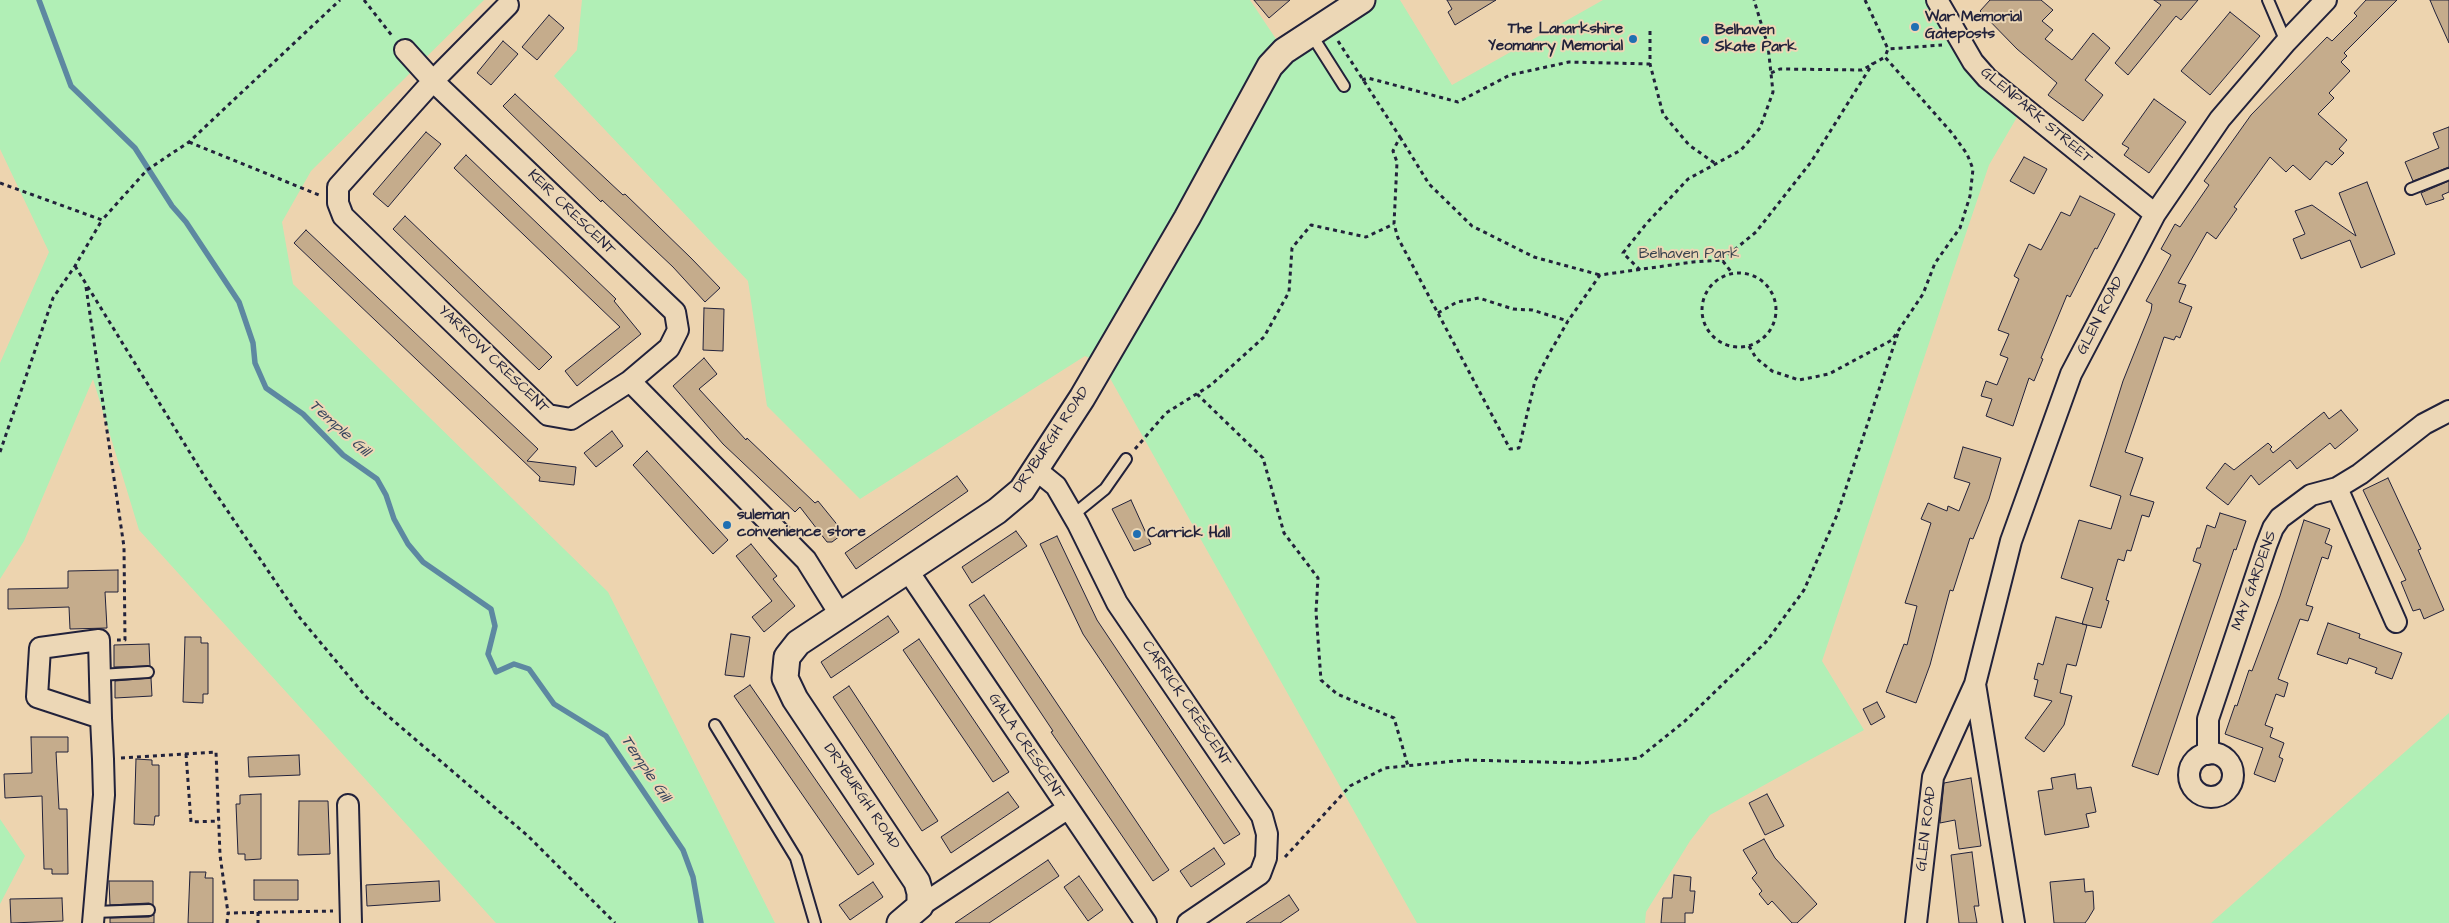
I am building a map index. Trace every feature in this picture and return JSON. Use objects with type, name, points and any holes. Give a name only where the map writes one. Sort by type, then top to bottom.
[{"type":"street","name":"DRYBURGH ROAD","points":[[920,906],[920,892],[917,882],[795,699],[785,678],[786,657],[798,642],[908,571],[997,510],[1022,490],[1082,398],[1187,218],[1270,66],[1284,52],[1362,0]]},
{"type":"street","name":"GLENPARK STREET","points":[[1937,0],[1973,62],[1987,78],[2155,214]]},
{"type":"street","name":"GLEN ROAD","points":[[1916,923],[1933,777],[1975,684],[2011,541],[2050,428],[2071,374],[2155,214],[2220,119],[2286,42],[2326,0]]},
{"type":"street","points":[[338,203],[338,187],[433,80],[508,5]]},
{"type":"street","name":"KEIR CRESCENT","points":[[405,50],[433,80],[675,312],[678,330],[669,348],[630,382]]},
{"type":"street","name":"YARROW CRESCENT","points":[[338,203],[343,216],[548,415],[571,420],[630,382]]},
{"type":"street","points":[[630,382],[806,560],[841,616]]},
{"type":"street","name":"MAY GARDENS","points":[[2208,754],[2208,719],[2273,528],[2280,518],[2292,507],[2311,495],[2337,488],[2360,474],[2424,424],[2449,411]]},
{"type":"street","name":"CARRICK CRESCENT","points":[[1035,469],[1056,486],[1073,515],[1117,603],[1262,816],[1267,834],[1266,858],[1260,874]]},
{"type":"street","points":[[2337,488],[2396,622]]},
{"type":"street","name":"GALA CRESCENT","points":[[908,571],[1067,809],[1146,923]]},
{"type":"street","points":[[94,917],[104,795],[102,718],[98,640],[40,648],[36,698],[102,718]]},
{"type":"street","name":"GLEN ROAD","points":[[1975,684],[2014,923]]},
{"type":"street","points":[[348,805],[351,917]]},
{"type":"street","points":[[900,923],[920,906],[1067,809]]},
{"type":"street","points":[[1199,920],[1260,874]]},
{"type":"lane","points":[[2268,0],[2286,42]]},
{"type":"lane","points":[[1319,29],[1344,86]]},
{"type":"lane","points":[[2411,190],[2449,174]]},
{"type":"lane","points":[[1073,515],[1105,489],[1126,460]]},
{"type":"lane","points":[[100,675],[148,672]]},
{"type":"lane","points":[[715,725],[796,858],[815,923]]},
{"type":"lane","points":[[94,917],[149,910]]},
{"type":"path","points":[[0,452],[53,298],[75,266],[102,220],[147,170],[189,142],[340,0]]},
{"type":"path","points":[[364,0],[405,50]]},
{"type":"path","points":[[1640,270],[1624,253],[1646,224],[1688,180],[1741,150],[1760,128],[1773,92],[1768,46],[1754,0]]},
{"type":"path","points":[[1865,0],[1888,49]]},
{"type":"path","points":[[1319,29],[1362,80],[1429,184],[1472,226],[1534,257],[1600,275],[1722,260],[1756,232],[1811,162],[1873,63]]},
{"type":"path","points":[[1650,31],[1650,64],[1663,114],[1690,145],[1716,164]]},
{"type":"path","points":[[1888,49],[1938,47],[1958,38]]},
{"type":"path","points":[[1771,73],[1780,69],[1862,70],[1884,56],[1888,49]]},
{"type":"path","points":[[1749,346],[1756,358],[1772,371],[1799,380],[1829,374],[1892,340],[1923,294],[1935,263],[1960,228],[1970,196],[1973,169],[1967,154],[1952,133],[1884,56]]},
{"type":"path","points":[[1362,80],[1368,78],[1458,102],[1510,75],[1569,62],[1650,64]]},
{"type":"path","points":[[1400,137],[1393,151],[1397,162],[1394,224],[1398,238],[1510,449],[1519,448],[1535,381],[1568,321],[1600,275]]},
{"type":"path","points":[[189,142],[338,203]]},
{"type":"path","points":[[0,183],[102,220]]},
{"type":"path","points":[[1126,460],[1166,413],[1211,385],[1264,337],[1289,292],[1292,248],[1311,226],[1366,237],[1394,224]]},
{"type":"path","points":[[1722,260],[1732,273]]},
{"type":"path","points":[[75,266],[208,482],[300,618],[367,698],[528,836],[615,923]]},
{"type":"path","points":[[1732,273],[1749,274],[1763,282],[1771,290],[1775,300],[1777,311],[1770,331],[1764,339],[1749,346],[1735,347],[1725,345],[1708,332],[1704,323],[1702,301],[1706,291],[1717,280],[1732,273]]},
{"type":"path","points":[[86,284],[124,547],[124,640],[98,640]]},
{"type":"path","points":[[1438,313],[1457,302],[1479,298],[1513,309],[1532,310],[1568,321]]},
{"type":"path","points":[[1260,874],[1286,856],[1350,786],[1385,768],[1465,760],[1581,763],[1639,758],[1685,721],[1766,642],[1804,590],[1837,515],[1899,330]]},
{"type":"path","points":[[1197,394],[1263,458],[1284,533],[1318,578],[1316,612],[1321,680],[1337,694],[1394,718],[1408,766]]},
{"type":"path","points":[[103,759],[216,752],[220,855],[228,913],[227,923]]},
{"type":"path","points":[[186,754],[191,822],[219,822]]},
{"type":"path","points":[[228,913],[258,912],[351,917]]},
{"type":"path","points":[[258,912],[258,923]]},
{"type":"green space","points":[[0,0],[484,0],[311,171],[282,222],[293,284],[608,592],[775,923],[496,923],[139,530],[93,379],[24,541],[0,579],[0,363],[49,252],[0,149]]},
{"type":"green space","name":"Belhaven Park","points":[[582,0],[1250,0],[1284,51],[1362,0],[1400,0],[1452,85],[1603,0],[1937,0],[1958,38],[2023,107],[1989,165],[1822,661],[1864,730],[1710,815],[1690,841],[1646,912],[1645,923],[1417,923],[1102,364],[1085,356],[860,499],[767,406],[748,281],[554,76],[577,50]]},
{"type":"green space","points":[[2449,713],[2449,923],[2211,923]]},
{"type":"green space","points":[[0,819],[25,856],[0,904]]},
{"type":"building","points":[[1254,0],[1290,0],[1269,18]]},
{"type":"building","points":[[1447,0],[1496,0],[1455,25],[1448,12],[1452,9]]},
{"type":"building","points":[[1990,0],[2041,0],[2053,10],[2042,21],[2053,30],[2045,39],[2072,60],[2093,33],[2110,48],[2085,80],[2103,95],[2083,121],[2048,95],[2057,83],[2017,49],[1980,11]]},
{"type":"building","points":[[2154,0],[2198,0],[2181,20],[2176,16],[2128,75],[2115,63],[2161,5]]},
{"type":"building","points":[[2366,0],[2397,0],[2344,53],[2347,56],[2341,62],[2350,71],[2329,93],[2334,98],[2318,114],[2347,140],[2339,149],[2344,153],[2332,165],[2326,161],[2310,180],[2293,165],[2286,172],[2270,157],[2234,207],[2237,209],[2216,239],[2207,232],[2178,283],[2186,285],[2179,302],[2192,307],[2180,338],[2176,336],[2174,340],[2164,337],[2125,452],[2143,458],[2130,495],[2154,502],[2149,517],[2142,515],[2131,551],[2127,550],[2124,561],[2118,559],[2106,600],[2109,601],[2101,628],[2082,624],[2093,588],[2061,578],[2079,520],[2111,529],[2121,496],[2090,486],[2123,381],[2151,311],[2152,304],[2146,301],[2171,255],[2161,249],[2175,224],[2180,227],[2209,185],[2204,181],[2251,115],[2327,37],[2332,41],[2357,16],[2354,13]]},
{"type":"building","points":[[2430,0],[2449,0],[2449,43],[2435,12]]},
{"type":"building","points":[[2230,12],[2260,36],[2210,95],[2181,71]]},
{"type":"building","points":[[549,15],[564,28],[537,60],[522,47]]},
{"type":"building","points":[[503,41],[518,54],[491,85],[477,73]]},
{"type":"building","points":[[515,94],[623,195],[625,194],[720,288],[705,302],[673,267],[602,200],[601,202],[503,106]]},
{"type":"building","points":[[2154,99],[2186,122],[2149,173],[2124,155],[2129,148],[2122,144]]},
{"type":"building","points":[[2449,127],[2449,167],[2413,181],[2405,162],[2439,148],[2433,133]]},
{"type":"building","points":[[426,132],[441,144],[388,207],[373,194]]},
{"type":"building","points":[[466,155],[616,299],[614,301],[641,334],[577,386],[565,371],[620,327],[454,168]]},
{"type":"building","points":[[2024,157],[2047,169],[2034,194],[2010,181]]},
{"type":"building","points":[[2449,181],[2449,192],[2442,195],[2444,199],[2426,205],[2421,193]]},
{"type":"building","points":[[2367,182],[2395,254],[2361,268],[2350,240],[2301,259],[2293,239],[2305,234],[2295,211],[2312,205],[2356,236],[2339,193]]},
{"type":"building","points":[[2080,196],[2115,214],[2070,297],[2067,295],[2041,358],[2043,359],[2034,381],[2029,378],[2013,426],[1986,416],[1992,399],[1981,396],[1986,381],[1997,385],[2008,358],[2000,355],[2009,334],[1998,330],[2019,279],[2014,276],[2029,244],[2041,250],[2061,212],[2070,216]]},
{"type":"building","points":[[405,216],[552,357],[539,370],[393,229]]},
{"type":"building","points":[[306,230],[538,449],[527,461],[576,467],[574,485],[539,481],[540,477],[294,243]]},
{"type":"building","points":[[704,308],[724,309],[723,351],[703,350]]},
{"type":"building","points":[[704,358],[717,374],[699,389],[746,440],[747,438],[815,503],[818,501],[844,533],[832,542],[827,542],[800,507],[795,512],[723,444],[673,386]]},
{"type":"building","points":[[2341,410],[2358,430],[2335,449],[2330,443],[2297,469],[2290,460],[2259,485],[2251,475],[2228,505],[2206,488],[2225,463],[2234,470],[2268,443],[2272,447],[2270,449],[2273,453],[2324,412],[2329,419]]},
{"type":"building","points":[[612,431],[623,446],[596,467],[584,453]]},
{"type":"building","points":[[1963,447],[2001,458],[1989,499],[1973,539],[1970,538],[1953,591],[1950,590],[1930,665],[1916,703],[1886,692],[1904,644],[1907,645],[1917,606],[1905,603],[1931,523],[1921,519],[1928,503],[1947,511],[1948,506],[1959,511],[1970,483],[1954,478]]},
{"type":"building","points":[[647,451],[728,540],[713,554],[633,465]]},
{"type":"building","points":[[957,476],[968,491],[856,569],[845,553]]},
{"type":"building","points":[[2388,478],[2421,549],[2418,550],[2444,610],[2424,619],[2420,609],[2413,611],[2401,582],[2406,580],[2363,490]]},
{"type":"building","name":"Carrick Hall","points":[[1131,500],[1151,544],[1134,551],[1112,509]]},
{"type":"building","points":[[2220,513],[2246,521],[2236,550],[2234,549],[2158,775],[2132,766],[2201,564],[2193,561],[2197,548],[2200,548],[2207,525],[2215,528]]},
{"type":"building","points":[[2304,520],[2330,529],[2325,543],[2332,546],[2328,559],[2322,557],[2306,605],[2313,607],[2308,621],[2300,619],[2278,679],[2288,683],[2284,697],[2276,694],[2265,725],[2273,728],[2270,737],[2284,743],[2279,757],[2283,759],[2275,782],[2254,774],[2263,748],[2225,734],[2249,670],[2252,671],[2280,596]]},
{"type":"building","points":[[1016,531],[1027,546],[972,583],[962,567]]},
{"type":"building","points":[[1057,536],[1097,620],[1240,834],[1224,844],[1083,634],[1040,544]]},
{"type":"building","points":[[751,544],[777,576],[773,579],[795,606],[764,632],[752,617],[772,601],[736,556]]},
{"type":"building","points":[[118,570],[118,592],[105,592],[107,628],[70,629],[69,607],[8,609],[8,589],[68,588],[68,571]]},
{"type":"building","points":[[984,595],[1169,870],[1153,881],[1051,732],[1053,731],[969,605]]},
{"type":"building","points":[[888,616],[899,632],[831,678],[821,662]]},
{"type":"building","points":[[2056,617],[2087,625],[2076,666],[2067,664],[2060,693],[2072,696],[2064,725],[2044,752],[2025,738],[2052,701],[2034,696],[2038,680],[2034,679],[2038,663],[2043,665]]},
{"type":"building","points":[[2328,623],[2360,634],[2359,638],[2402,653],[2392,679],[2375,673],[2377,668],[2349,658],[2347,664],[2317,654]]},
{"type":"building","points":[[731,634],[750,637],[744,677],[725,675]]},
{"type":"building","points":[[185,637],[201,637],[201,643],[208,643],[208,694],[203,694],[203,703],[183,702]]},
{"type":"building","points":[[919,639],[1009,772],[993,782],[903,650]]},
{"type":"building","points":[[149,644],[150,666],[114,667],[114,645]]},
{"type":"building","points":[[151,678],[152,696],[115,698],[115,681]]},
{"type":"building","points":[[750,685],[874,864],[858,875],[734,696]]},
{"type":"building","points":[[849,686],[938,821],[922,831],[833,697]]},
{"type":"building","points":[[1877,702],[1885,717],[1871,725],[1863,709]]},
{"type":"building","points":[[31,737],[68,737],[68,752],[56,752],[59,809],[67,809],[68,874],[52,874],[52,869],[44,869],[42,796],[5,798],[4,774],[32,773]]},
{"type":"building","points":[[299,755],[300,775],[249,777],[248,757]]},
{"type":"building","points":[[136,759],[152,760],[152,765],[159,765],[159,816],[155,816],[154,825],[134,824]]},
{"type":"building","points":[[2075,774],[2077,789],[2091,787],[2096,812],[2086,814],[2089,827],[2045,835],[2038,791],[2053,789],[2051,778]]},
{"type":"building","points":[[1971,778],[1981,846],[1959,849],[1955,820],[1940,823],[1944,783]]},
{"type":"building","points":[[1008,792],[1019,807],[951,853],[941,837]]},
{"type":"building","points":[[261,794],[261,859],[245,860],[245,854],[238,854],[236,804],[240,804],[240,795]]},
{"type":"building","points":[[1767,794],[1784,826],[1765,835],[1749,803]]},
{"type":"building","points":[[299,801],[328,801],[330,854],[298,855]]},
{"type":"building","points":[[1764,839],[1775,858],[1817,904],[1797,923],[1792,923],[1772,901],[1768,905],[1759,894],[1762,891],[1752,878],[1757,873],[1743,850]]},
{"type":"building","points":[[1214,848],[1225,864],[1191,887],[1180,871]]},
{"type":"building","points":[[1972,852],[1979,906],[1974,906],[1977,923],[1959,923],[1951,855]]},
{"type":"building","points":[[1048,860],[1059,876],[989,923],[955,923]]},
{"type":"building","points":[[190,872],[206,872],[205,878],[213,878],[213,923],[188,923]]},
{"type":"building","points":[[1674,875],[1691,877],[1690,891],[1695,891],[1693,913],[1685,913],[1685,923],[1661,923],[1663,898],[1672,898]]},
{"type":"building","points":[[1079,876],[1103,910],[1088,921],[1064,887]]},
{"type":"building","points":[[2084,879],[2085,892],[2093,891],[2094,909],[2088,919],[2085,923],[2054,923],[2050,882]]},
{"type":"building","points":[[254,880],[298,880],[298,900],[254,900]]},
{"type":"building","points":[[109,881],[153,881],[153,905],[149,903],[110,905]]},
{"type":"building","points":[[439,881],[440,901],[367,906],[366,885]]},
{"type":"building","points":[[873,882],[883,897],[850,920],[839,905]]},
{"type":"building","points":[[1289,895],[1299,910],[1280,923],[1246,923]]},
{"type":"building","points":[[62,898],[63,921],[11,923],[10,899]]},
{"type":"building","points":[[154,915],[154,923],[110,923],[110,918],[149,917]]},
{"type":"waterway","name":"Temple Gill","points":[[39,0],[71,86],[135,148],[172,206],[186,222],[239,302],[253,343],[255,363],[266,388],[303,414],[343,455],[377,479],[386,495],[394,519],[408,544],[423,562],[491,609],[495,626],[488,654],[496,672],[514,664],[529,669],[554,704],[606,736],[683,850],[693,877],[701,923]]},
{"type":"place","name":"War Memorial Gateposts","points":[[1915,27]]},
{"type":"place","name":"The Lanarkshire Yeomanry Memorial","points":[[1633,39]]},
{"type":"place","name":"Belhaven Skate Park","points":[[1705,40]]},
{"type":"place","name":"suleman convenience store","points":[[727,525]]},
{"type":"place","name":"Carrick Hall","points":[[1137,534]]}]
